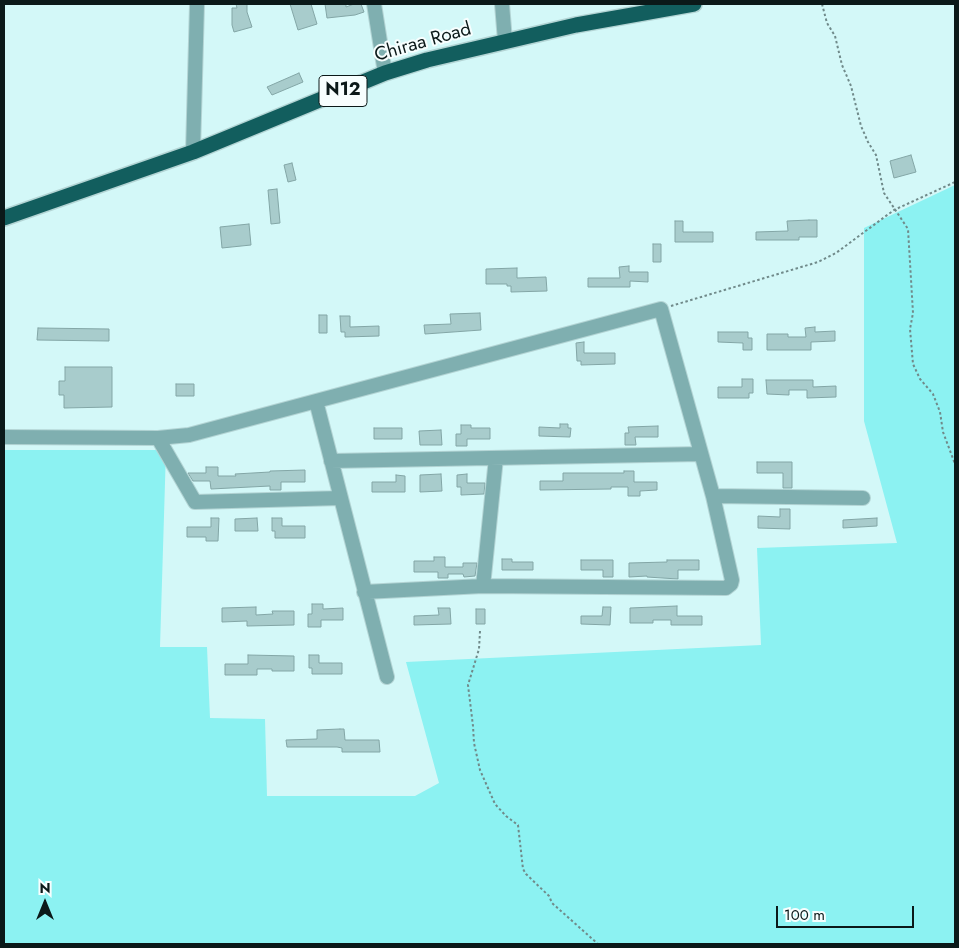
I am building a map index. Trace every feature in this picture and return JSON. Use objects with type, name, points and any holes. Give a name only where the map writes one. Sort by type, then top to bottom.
[{"type":"highway","name":"Chiraa Road","points":[[4,218],[193,152],[386,73],[427,60],[644,8],[694,4]]},
{"type":"street","points":[[193,152],[197,4]]},
{"type":"street","points":[[374,4],[386,73]]},
{"type":"street","points":[[502,4],[505,41]]},
{"type":"street","points":[[4,438],[158,438],[206,432],[661,309],[713,496],[732,580],[731,584],[726,588],[483,586],[364,592]]},
{"type":"street","points":[[316,401],[386,677]]},
{"type":"street","points":[[158,438],[195,502],[340,498]]},
{"type":"street","points":[[331,461],[701,454]]},
{"type":"street","points":[[483,586],[496,458]]},
{"type":"street","points":[[713,496],[863,498]]},
{"type":"path","points":[[822,4],[826,23],[835,36],[842,65],[851,86],[861,126],[876,156],[884,193],[908,229],[908,250],[911,264],[910,289],[913,313],[910,329],[913,364],[920,380],[933,394],[940,412],[943,432],[955,464]]},
{"type":"path","points":[[661,309],[818,262],[836,253],[895,210],[955,182]]},
{"type":"path","points":[[480,631],[479,649],[468,685],[474,743],[480,770],[495,804],[518,825],[523,869],[526,874],[549,896],[552,903],[598,944]]},
{"type":"shaded area","points":[[955,185],[955,944],[4,944],[4,450],[166,450],[160,647],[207,647],[210,718],[265,719],[267,796],[415,796],[439,783],[406,662],[761,645],[757,548],[897,543],[864,421],[864,228]]},
{"type":"building","points":[[236,4],[247,4],[247,12],[252,27],[234,32],[232,8],[237,8]]},
{"type":"building","points":[[290,4],[311,4],[317,24],[298,30]]},
{"type":"building","points":[[325,4],[346,4],[346,7],[361,4],[364,12],[355,15],[327,18]]},
{"type":"building","points":[[299,73],[303,82],[272,95],[267,87]]},
{"type":"building","points":[[911,155],[916,172],[894,178],[890,161]]},
{"type":"building","points":[[292,163],[296,180],[288,182],[284,165]]},
{"type":"building","points":[[277,189],[280,223],[271,224],[268,190]]},
{"type":"building","points":[[817,220],[817,237],[799,237],[799,240],[756,240],[756,232],[788,231],[787,221]]},
{"type":"building","points":[[675,221],[683,221],[683,232],[713,232],[713,242],[675,242]]},
{"type":"building","points":[[249,224],[251,245],[222,248],[220,227]]},
{"type":"building","points":[[653,244],[661,244],[661,262],[653,262]]},
{"type":"building","points":[[629,266],[629,272],[648,272],[648,282],[630,281],[630,287],[588,287],[588,278],[620,278],[619,267]]},
{"type":"building","points":[[517,268],[517,278],[546,277],[547,291],[511,292],[511,286],[507,286],[507,284],[486,284],[486,269]]},
{"type":"building","points":[[480,313],[481,330],[425,334],[424,325],[451,324],[450,314]]},
{"type":"building","points":[[319,315],[327,315],[327,333],[319,333]]},
{"type":"building","points":[[340,316],[350,316],[350,327],[379,326],[379,336],[345,337],[345,332],[341,332]]},
{"type":"building","points":[[815,327],[815,332],[835,331],[835,341],[811,342],[811,350],[767,350],[767,334],[788,334],[788,337],[806,337],[805,328]]},
{"type":"building","points":[[38,328],[109,329],[109,341],[37,340]]},
{"type":"building","points":[[718,332],[748,332],[748,338],[752,338],[752,350],[743,350],[743,343],[718,342]]},
{"type":"building","points":[[584,342],[584,353],[615,353],[615,364],[581,365],[581,361],[577,361],[576,343]]},
{"type":"building","points":[[65,367],[112,367],[112,407],[64,408],[64,395],[59,395],[59,381],[65,381]]},
{"type":"building","points":[[742,379],[753,379],[753,393],[749,393],[749,398],[718,398],[718,387],[742,387]]},
{"type":"building","points":[[766,380],[813,380],[813,387],[836,386],[836,397],[807,398],[807,390],[789,390],[789,395],[767,394]]},
{"type":"building","points":[[176,384],[194,384],[194,396],[176,396]]},
{"type":"building","points":[[560,424],[568,424],[568,428],[571,428],[570,437],[539,436],[539,427],[560,428]]},
{"type":"building","points":[[461,425],[471,425],[471,428],[490,428],[490,439],[467,439],[467,446],[456,446],[456,434],[461,434]]},
{"type":"building","points":[[658,426],[658,437],[635,437],[636,445],[625,445],[625,433],[629,433],[628,427]]},
{"type":"building","points":[[374,428],[402,428],[402,439],[374,439]]},
{"type":"building","points":[[441,430],[442,445],[420,445],[419,431]]},
{"type":"building","points":[[757,462],[792,462],[792,488],[783,488],[783,473],[757,473]]},
{"type":"building","points":[[206,467],[218,467],[218,476],[305,470],[305,482],[281,482],[281,490],[270,490],[270,486],[211,489],[210,481],[193,481],[188,473],[206,473]]},
{"type":"building","points":[[624,471],[634,471],[634,482],[657,482],[657,490],[640,491],[640,496],[628,496],[628,487],[540,490],[540,481],[563,481],[563,473],[624,473]]},
{"type":"building","points":[[441,474],[442,491],[420,492],[420,475]]},
{"type":"building","points":[[467,474],[467,483],[485,483],[484,494],[461,495],[461,487],[457,487],[457,475]]},
{"type":"building","points":[[396,475],[405,476],[405,492],[372,492],[372,482],[396,482]]},
{"type":"building","points":[[780,509],[790,509],[790,529],[758,528],[758,516],[780,517]]},
{"type":"building","points":[[211,518],[219,518],[218,541],[206,541],[206,537],[187,537],[187,527],[211,527]]},
{"type":"building","points":[[257,518],[258,531],[235,531],[235,519]]},
{"type":"building","points":[[272,518],[282,518],[282,526],[305,526],[305,538],[275,538],[275,531],[272,531]]},
{"type":"building","points":[[877,518],[877,526],[843,528],[843,520]]},
{"type":"building","points":[[434,557],[445,557],[445,567],[463,567],[463,563],[477,563],[475,576],[464,577],[463,574],[448,574],[448,578],[438,578],[438,572],[414,572],[414,561],[434,561]]},
{"type":"building","points":[[502,559],[512,559],[512,562],[533,562],[533,570],[502,570]]},
{"type":"building","points":[[581,560],[613,560],[613,577],[603,577],[603,570],[581,570]]},
{"type":"building","points":[[667,560],[699,560],[699,570],[678,570],[678,579],[647,576],[629,577],[629,563],[667,562]]},
{"type":"building","points":[[312,604],[323,604],[323,609],[343,608],[343,620],[321,620],[321,627],[308,627],[308,614],[312,614]]},
{"type":"building","points":[[677,606],[677,616],[702,616],[702,625],[671,625],[671,620],[653,620],[653,623],[630,623],[630,608]]},
{"type":"building","points":[[256,607],[256,615],[273,614],[272,611],[294,611],[294,625],[247,626],[247,621],[222,622],[222,608]]},
{"type":"building","points":[[603,607],[611,607],[610,625],[581,624],[581,616],[602,616]]},
{"type":"building","points":[[438,608],[450,608],[451,624],[414,625],[414,616],[439,615]]},
{"type":"building","points":[[476,609],[485,609],[485,624],[476,624]]},
{"type":"building","points":[[248,655],[294,656],[294,671],[257,669],[257,675],[225,675],[225,664],[248,664]]},
{"type":"building","points":[[309,655],[319,655],[319,663],[342,663],[342,674],[312,674],[312,668],[309,668]]},
{"type":"building","points":[[344,729],[345,740],[379,740],[380,752],[342,752],[342,748],[337,747],[287,747],[286,740],[317,739],[317,730]]}]
